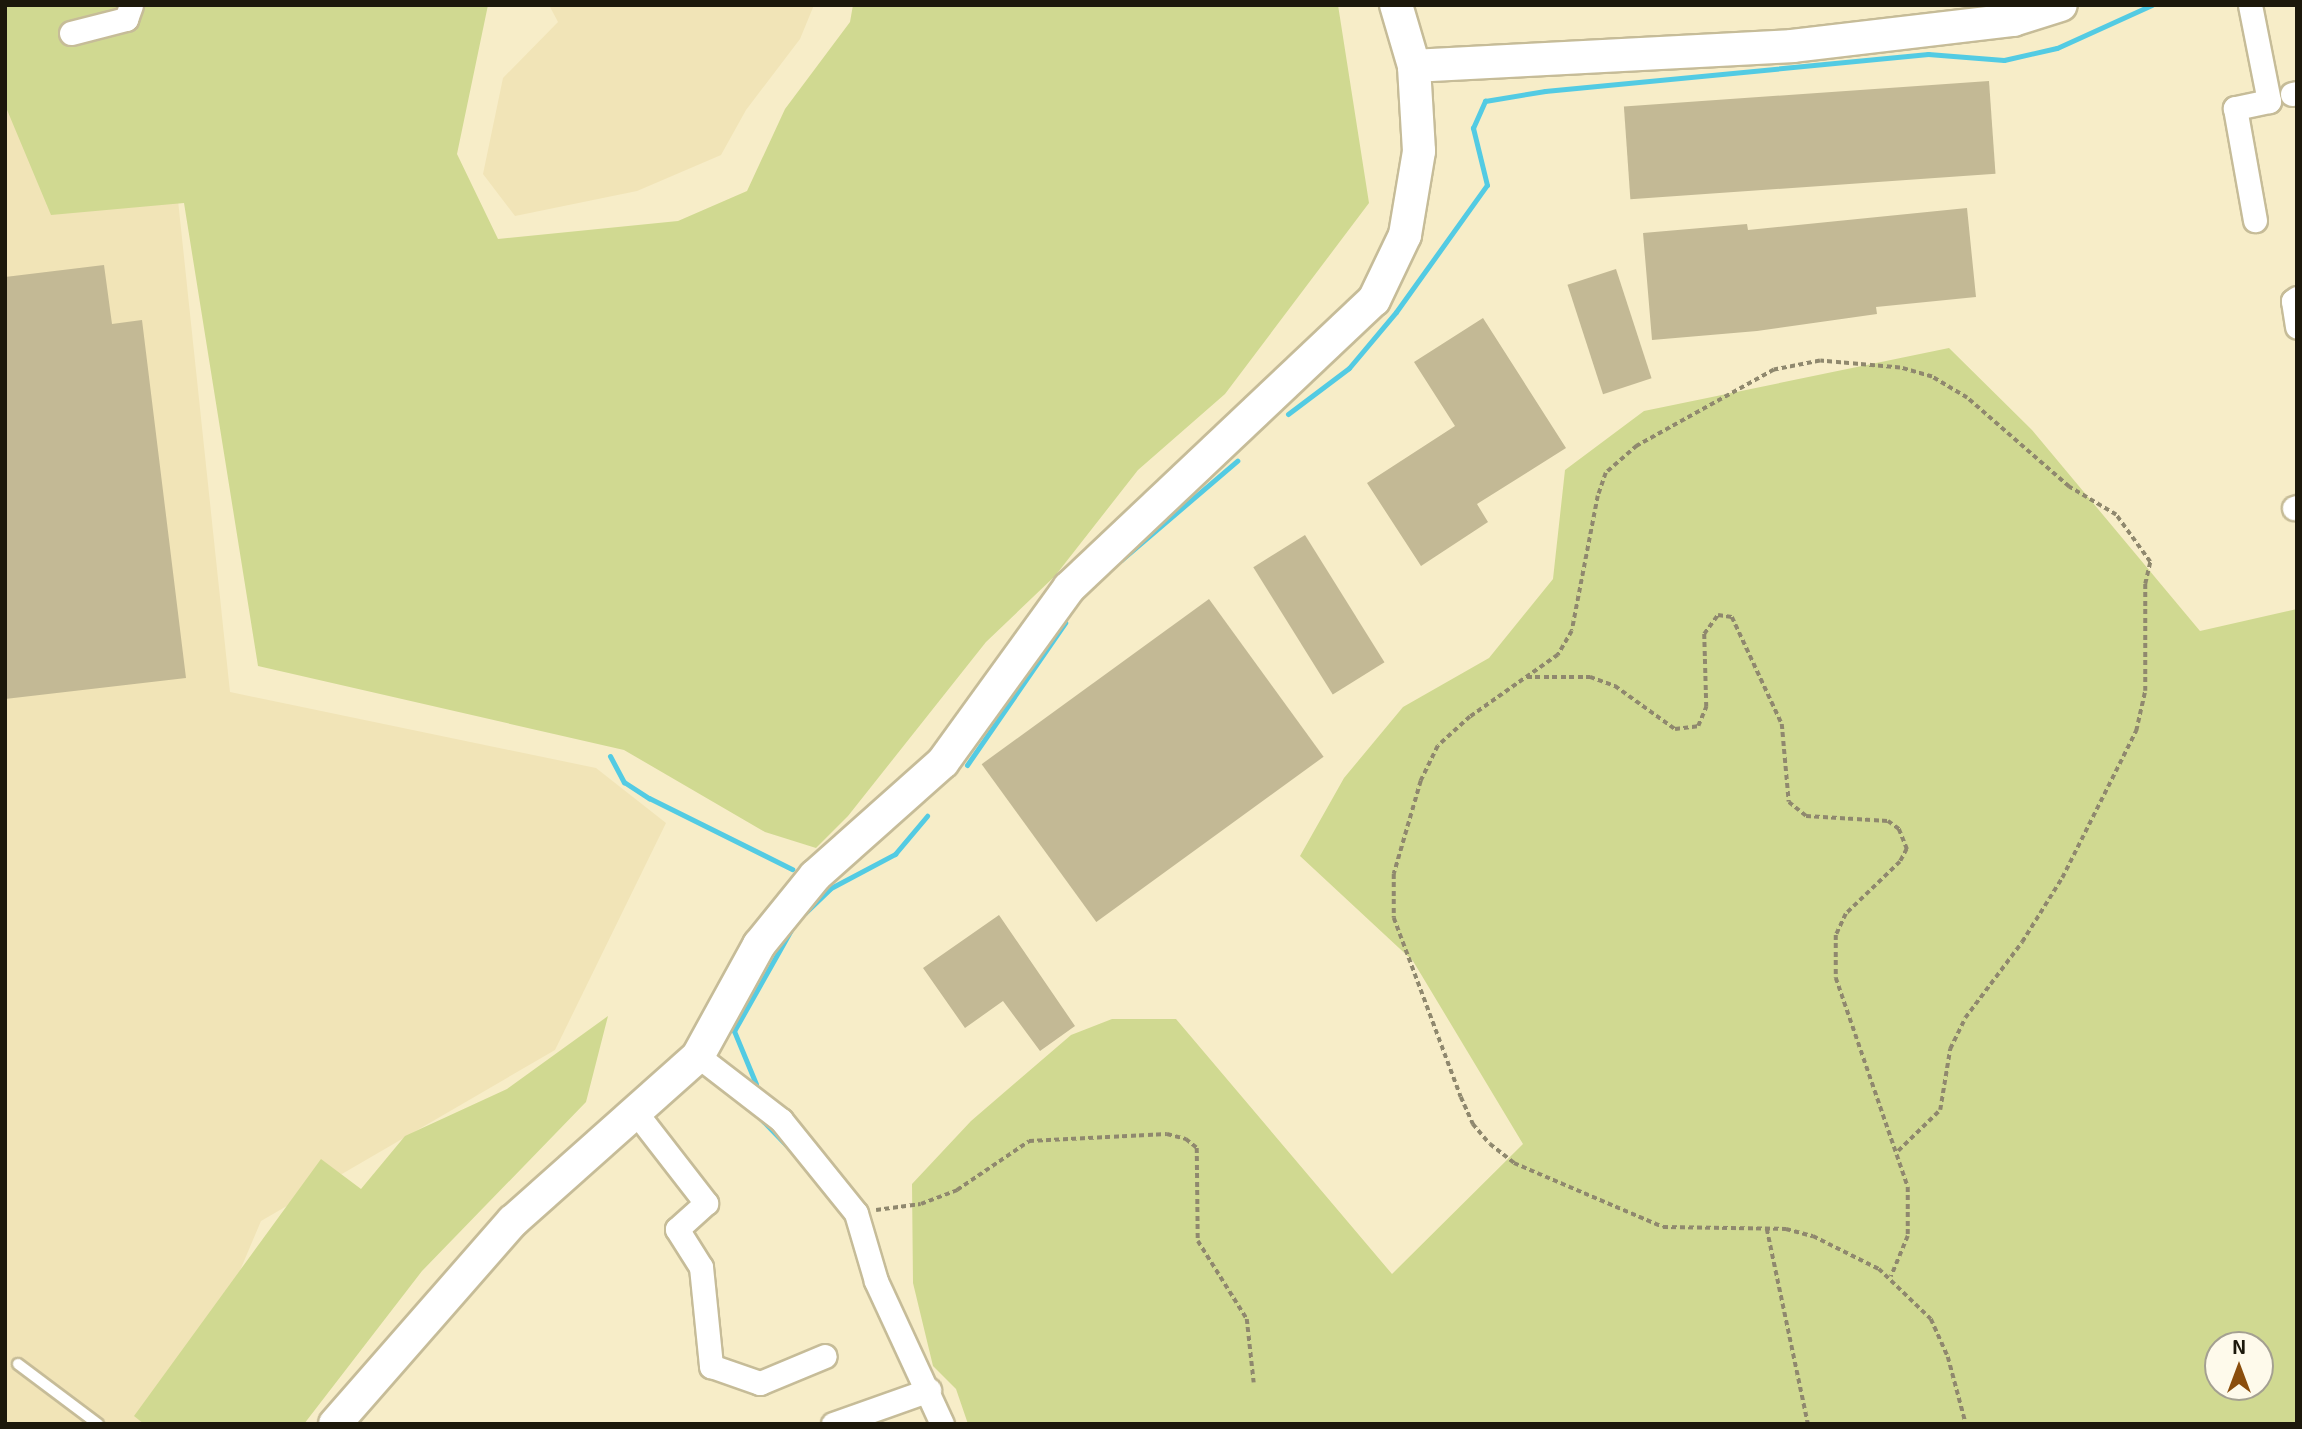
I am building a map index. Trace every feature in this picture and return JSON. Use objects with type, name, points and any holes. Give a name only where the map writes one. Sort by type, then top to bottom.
[{"type":"street","points":[[71,33],[126,19],[131,5]]},
{"type":"street","points":[[335,1424],[513,1220],[637,1114],[698,1056],[759,945],[815,876],[943,762],[1069,588],[1374,300],[1405,235],[1415,190],[1419,151],[1415,66],[1396,5]]},
{"type":"street","points":[[1415,66],[1792,46],[2013,20],[2061,5]]},
{"type":"street","points":[[2249,5],[2269,101],[2235,108],[2255,220]]},
{"type":"street","points":[[2297,298],[2297,327]]},
{"type":"street","points":[[698,1056],[781,1120],[856,1213],[876,1281],[929,1390],[942,1424]]},
{"type":"street","points":[[637,1114],[706,1203],[677,1229],[701,1266],[711,1366],[760,1382],[825,1356]]},
{"type":"street","points":[[833,1424],[929,1390]]},
{"type":"lane","points":[[19,1364],[98,1424]]},
{"type":"path","points":[[1898,1151],[1940,1110],[1950,1049],[1965,1018],[2022,942],[2062,878],[2136,731],[2145,691],[2145,584],[2150,562],[2131,531],[2116,515],[2069,487],[1967,398],[1933,377],[1900,368],[1820,361],[1774,370],[1637,446],[1606,473],[1598,496],[1572,631],[1558,655],[1469,717],[1438,747],[1421,781],[1394,874],[1394,918],[1473,1124],[1514,1163],[1606,1205],[1663,1227],[1767,1229],[1813,1236],[1891,1277],[1931,1319],[1948,1357],[1966,1424]]},
{"type":"path","points":[[1527,677],[1590,677],[1615,686],[1675,729],[1698,726],[1706,707],[1704,635],[1718,615],[1732,617],[1782,724],[1789,802],[1806,816],[1888,821],[1899,829],[1908,849],[1900,862],[1846,914],[1836,935],[1836,978],[1881,1115],[1898,1151],[1908,1187],[1908,1236],[1891,1277]]},
{"type":"path","points":[[856,1213],[921,1204],[957,1190],[1029,1141],[1167,1134],[1186,1139],[1196,1148],[1198,1241],[1247,1319],[1254,1382]]},
{"type":"path","points":[[1767,1229],[1808,1424]]},
{"type":"shaded area","points":[[549,5],[814,5],[800,39],[746,110],[721,155],[637,191],[515,216],[483,174],[503,78],[558,22]]},
{"type":"shaded area","points":[[162,49],[230,692],[596,768],[666,823],[555,1050],[261,1221],[175,1424],[5,1424],[5,65]]},
{"type":"green space","points":[[5,5],[488,5],[457,154],[498,239],[678,221],[747,191],[785,109],[850,22],[853,5],[1338,5],[1369,203],[1225,394],[1138,470],[1055,576],[986,642],[848,816],[816,848],[765,832],[624,750],[258,666],[184,203],[51,215],[5,105]]},
{"type":"green space","points":[[1949,348],[2032,430],[2200,631],[2297,609],[2297,1424],[968,1424],[956,1389],[933,1366],[913,1283],[912,1184],[971,1121],[1071,1035],[1112,1019],[1176,1019],[1392,1274],[1523,1144],[1413,961],[1300,856],[1344,778],[1403,707],[1489,658],[1553,579],[1565,470],[1644,411]]},
{"type":"green space","points":[[608,1016],[586,1102],[422,1271],[304,1424],[144,1424],[134,1416],[321,1159],[361,1189],[405,1136],[507,1089]]},
{"type":"building","points":[[1989,81],[1995,174],[1630,199],[1624,107]]},
{"type":"building","points":[[1967,208],[1976,297],[1876,307],[1877,314],[1757,331],[1652,340],[1643,233],[1747,224],[1748,230]]},
{"type":"building","points":[[104,265],[112,324],[142,320],[186,678],[5,699],[5,277]]},
{"type":"building","points":[[1616,269],[1652,378],[1603,394],[1567,285]]},
{"type":"building","points":[[1483,318],[1566,448],[1477,504],[1488,522],[1421,566],[1367,483],[1455,426],[1414,362]]},
{"type":"building","points":[[1305,535],[1384,662],[1333,695],[1253,567]]},
{"type":"building","points":[[1209,599],[1324,757],[1096,922],[982,764]]},
{"type":"building","points":[[999,915],[1075,1026],[1040,1051],[1003,1001],[965,1028],[923,968]]},
{"type":"waterway","points":[[1288,414],[1349,368],[1396,312],[1487,185],[1473,128],[1485,101],[1545,91],[1928,54],[2004,60],[2057,48],[2152,5]]},
{"type":"waterway","points":[[1121,560],[1237,461]]},
{"type":"waterway","points":[[967,765],[1065,623]]},
{"type":"waterway","points":[[610,756],[624,782],[649,798],[792,869]]},
{"type":"waterway","points":[[829,889],[895,854],[927,816]]},
{"type":"waterway","points":[[805,913],[830,889]]},
{"type":"waterway","points":[[756,1084],[734,1031],[792,928]]},
{"type":"waterway","points":[[761,1119],[793,1152]]}]
